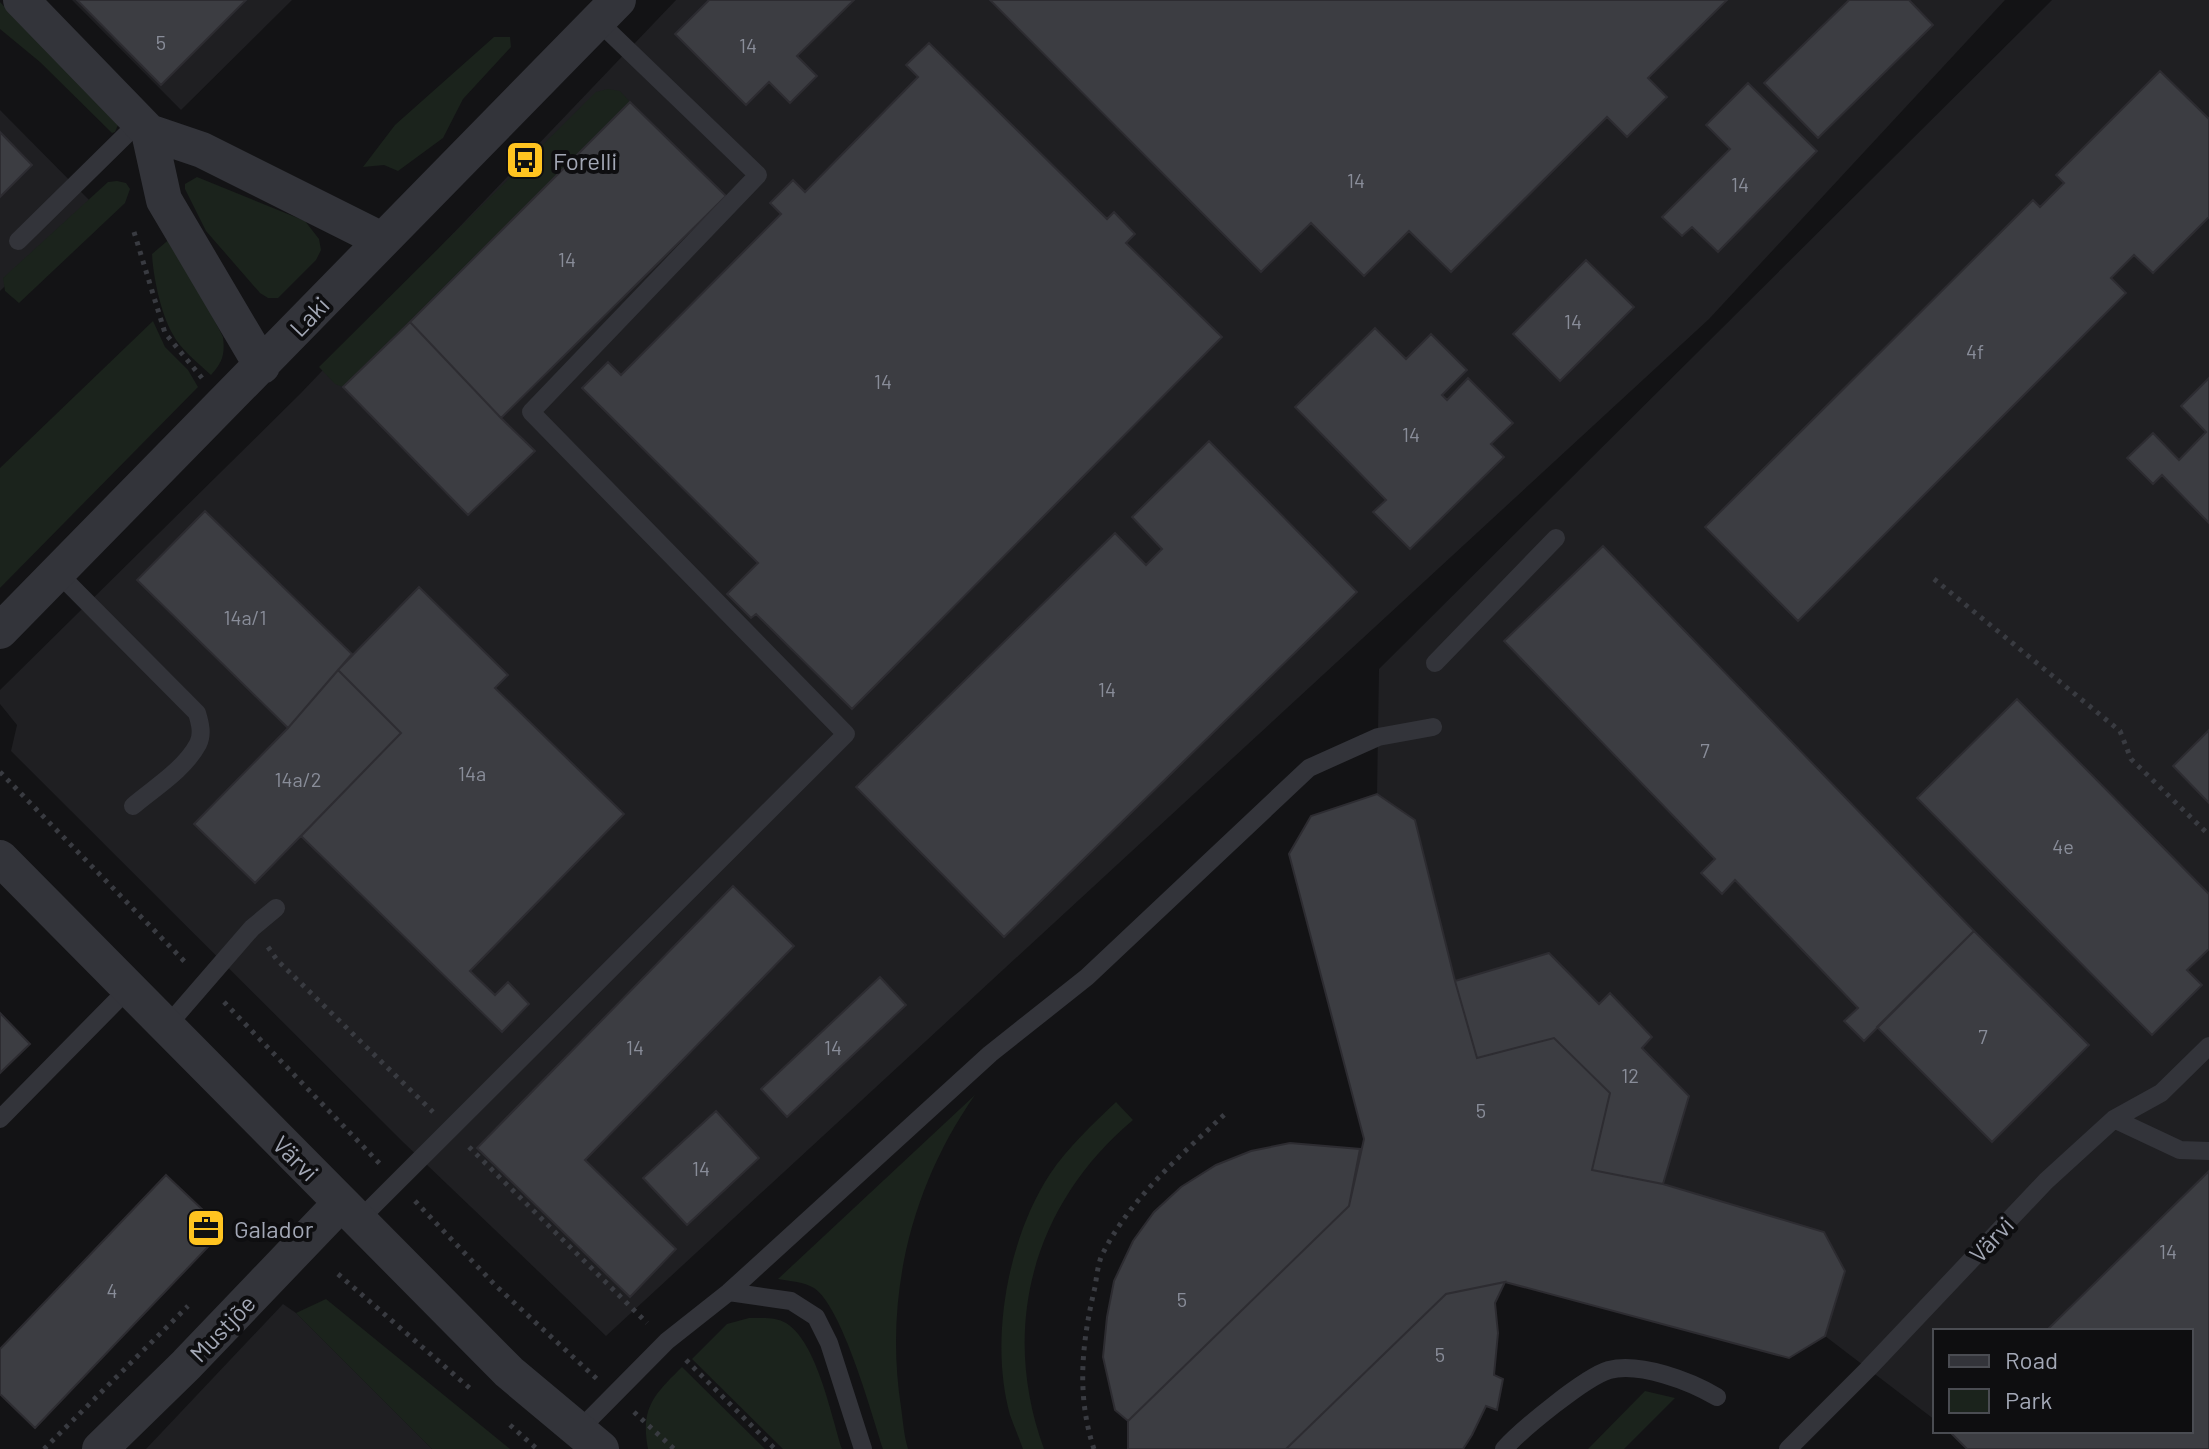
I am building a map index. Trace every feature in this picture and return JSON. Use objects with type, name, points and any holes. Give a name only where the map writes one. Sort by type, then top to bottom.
[{"type":"street","points":[[21,0],[144,127],[202,150],[382,240]]},
{"type":"street","name":"Laki","points":[[0,631],[608,11]]},
{"type":"street","points":[[144,127],[164,200],[262,366]]},
{"type":"street","name":"Värvi","points":[[0,858],[509,1372],[590,1439]]},
{"type":"street","name":"Mustjõe","points":[[100,1449],[350,1212]]},
{"type":"lane","points":[[350,1212],[397,1182],[846,734],[531,412],[758,175],[608,11]]},
{"type":"lane","points":[[18,241],[144,127]]},
{"type":"lane","points":[[1435,663],[1556,538]]},
{"type":"lane","points":[[58,573],[197,713],[201,729],[199,743],[181,766],[133,806]]},
{"type":"lane","points":[[590,1439],[614,1394],[667,1341],[729,1292],[990,1054],[1087,977],[1309,768],[1378,737],[1433,727]]},
{"type":"lane","points":[[167,1026],[252,928],[276,908]]},
{"type":"lane","points":[[0,1119],[129,988]]},
{"type":"lane","name":"Värvi","points":[[1788,1449],[2046,1181],[2114,1119],[2161,1093],[2209,1046]]},
{"type":"lane","points":[[2114,1119],[2180,1150],[2209,1151]]},
{"type":"lane","points":[[729,1292],[791,1301],[816,1317],[829,1343],[863,1449]]},
{"type":"lane","points":[[1504,1449],[1520,1432],[1609,1370],[1641,1370],[1696,1384],[1717,1397]]},
{"type":"path","points":[[134,232],[165,333],[226,402]]},
{"type":"path","points":[[1934,579],[2120,731],[2131,759],[2209,835]]},
{"type":"path","points":[[0,772],[496,1286],[674,1449]]},
{"type":"path","points":[[252,928],[277,960],[775,1449]]},
{"type":"path","points":[[1094,1449],[1085,1421],[1082,1383],[1086,1322],[1102,1254],[1126,1216],[1225,1114]]},
{"type":"path","points":[[338,1274],[482,1399]]},
{"type":"path","points":[[505,1419],[537,1449]]},
{"type":"shaded area","points":[[72,0],[292,0],[181,110]]},
{"type":"shaded area","points":[[676,0],[2005,0],[1709,319],[606,1336],[403,1142],[11,751],[17,725],[0,704],[0,690],[301,393]]},
{"type":"shaded area","points":[[2052,0],[2209,0],[2209,1449],[2193,1433],[2193,1329],[1933,1329],[1933,1418],[1825,1336],[1845,1271],[1824,1232],[1663,1184],[1689,1096],[1642,1048],[1609,994],[1599,1004],[1549,953],[1455,981],[1415,820],[1377,794],[1379,669]]},
{"type":"shaded area","points":[[0,110],[91,202],[0,291]]},
{"type":"shaded area","points":[[283,1304],[296,1313],[432,1449],[146,1449]]},
{"type":"green space","points":[[0,2],[118,125],[115,132],[112,133],[40,62],[0,29]]},
{"type":"green space","points":[[494,37],[510,37],[511,47],[463,99],[443,138],[398,171],[384,165],[363,167],[395,125]]},
{"type":"green space","points":[[608,89],[620,91],[630,102],[343,387],[335,384],[319,367],[596,92]]},
{"type":"green space","points":[[197,177],[305,221],[319,239],[321,250],[316,260],[278,298],[268,298],[260,293],[206,231],[185,189],[185,184]]},
{"type":"green space","points":[[108,182],[126,183],[130,189],[125,203],[19,303],[5,291],[3,278]]},
{"type":"green space","points":[[172,237],[223,337],[222,358],[211,375],[176,339],[161,305],[152,254]]},
{"type":"green space","points":[[153,321],[165,347],[188,370],[198,387],[0,588],[0,468]]},
{"type":"green space","points":[[975,1095],[934,1167],[908,1244],[896,1325],[897,1366],[908,1449],[883,1449],[855,1362],[825,1299],[810,1286],[778,1279]]},
{"type":"green space","points":[[1116,1102],[1133,1120],[1099,1153],[1071,1189],[1049,1228],[1034,1270],[1026,1313],[1025,1357],[1031,1403],[1044,1449],[1023,1449],[1010,1415],[1001,1355],[1006,1290],[1013,1259],[1035,1200],[1050,1174],[1073,1145]]},
{"type":"green space","points":[[326,1299],[510,1449],[432,1449],[296,1313]]},
{"type":"green space","points":[[749,1318],[778,1320],[797,1332],[822,1380],[842,1449],[783,1449],[692,1359],[727,1324]]},
{"type":"green space","points":[[682,1367],[765,1449],[648,1449],[646,1422],[652,1402]]},
{"type":"green space","points":[[1645,1391],[1675,1398],[1624,1449],[1588,1449]]},
{"type":"building","points":[[77,0],[246,0],[161,85]]},
{"type":"building","points":[[709,0],[854,0],[797,56],[817,76],[790,103],[769,82],[746,105],[675,34]]},
{"type":"building","points":[[990,0],[1727,0],[1648,78],[1667,97],[1627,137],[1607,117],[1451,272],[1409,231],[1364,276],[1311,223],[1261,272]]},
{"type":"building","points":[[1849,0],[1909,0],[1933,25],[1818,138],[1764,83]]},
{"type":"building","points":[[929,43],[1107,219],[1114,212],[1135,234],[1126,243],[1222,337],[852,709],[756,614],[751,618],[727,594],[758,563],[582,388],[608,362],[621,375],[781,214],[770,203],[793,180],[805,192],[918,77],[906,65]]},
{"type":"building","points":[[2160,71],[2209,119],[2209,217],[2153,273],[2134,255],[2111,278],[2126,293],[1798,621],[1705,527],[2033,200],[2040,207],[2064,183],[2056,175]]},
{"type":"building","points":[[1748,83],[1817,151],[1718,252],[1692,227],[1682,236],[1662,217],[1730,149],[1706,125]]},
{"type":"building","points":[[630,102],[726,196],[501,418],[410,322]]},
{"type":"building","points":[[0,132],[32,165],[0,197]]},
{"type":"building","points":[[1586,260],[1634,307],[1560,381],[1513,334]]},
{"type":"building","points":[[410,322],[535,451],[468,515],[343,387]]},
{"type":"building","points":[[1375,328],[1406,359],[1431,334],[1467,370],[1442,395],[1447,400],[1468,378],[1513,423],[1491,444],[1504,457],[1410,549],[1373,512],[1386,500],[1295,407]]},
{"type":"building","points":[[2209,378],[2209,523],[2162,475],[2153,484],[2127,458],[2153,433],[2179,460],[2206,432],[2181,406]]},
{"type":"building","points":[[1209,441],[1357,592],[1004,937],[856,787],[1115,533],[1146,565],[1162,549],[1132,517]]},
{"type":"building","points":[[205,511],[352,654],[288,728],[137,580]]},
{"type":"building","points":[[1603,546],[1974,931],[1864,1041],[1844,1021],[1858,1008],[1735,880],[1722,894],[1701,873],[1715,859],[1504,641]]},
{"type":"building","points":[[419,587],[508,675],[495,688],[624,814],[470,971],[495,995],[508,982],[529,1004],[502,1032],[301,836],[401,733],[338,670]]},
{"type":"building","points":[[338,670],[401,733],[255,883],[194,824],[288,728]]},
{"type":"building","points":[[2017,699],[2209,894],[2209,949],[2187,970],[2202,985],[2152,1035],[1917,798]]},
{"type":"building","points":[[2209,730],[2209,803],[2173,766]]},
{"type":"building","points":[[1377,794],[1415,820],[1477,1058],[1554,1038],[1610,1093],[1592,1170],[1663,1184],[1824,1232],[1845,1271],[1825,1336],[1789,1358],[1505,1282],[1446,1294],[1286,1449],[1128,1449],[1128,1421],[1349,1206],[1364,1139],[1289,854],[1311,816]]},
{"type":"building","points":[[733,886],[794,946],[585,1160],[676,1249],[630,1297],[477,1148]]},
{"type":"building","points":[[1974,931],[2089,1045],[1992,1142],[1877,1027]]},
{"type":"building","points":[[1549,953],[1599,1004],[1610,993],[1652,1037],[1642,1048],[1689,1096],[1663,1184],[1592,1170],[1610,1093],[1554,1038],[1477,1058],[1455,981]]},
{"type":"building","points":[[880,977],[906,1005],[787,1117],[761,1089]]},
{"type":"building","points":[[0,1013],[30,1044],[0,1073]]},
{"type":"building","points":[[716,1111],[759,1158],[687,1225],[643,1178]]},
{"type":"building","points":[[1290,1143],[1360,1149],[1349,1206],[1128,1421],[1115,1410],[1103,1357],[1114,1281],[1133,1241],[1154,1212],[1181,1187],[1216,1165],[1251,1151]]},
{"type":"building","points":[[2209,1171],[2209,1449],[1967,1449],[1951,1433],[2193,1433],[2193,1329],[2048,1329]]},
{"type":"building","points":[[166,1175],[224,1230],[35,1428],[0,1394],[0,1349]]},
{"type":"building","points":[[1505,1282],[1495,1303],[1498,1333],[1494,1375],[1503,1379],[1497,1410],[1486,1406],[1463,1449],[1286,1449],[1446,1294]]},
{"type":"place","name":"Forelli","points":[[525,160]]},
{"type":"place","name":"Galador","points":[[206,1228]]}]
